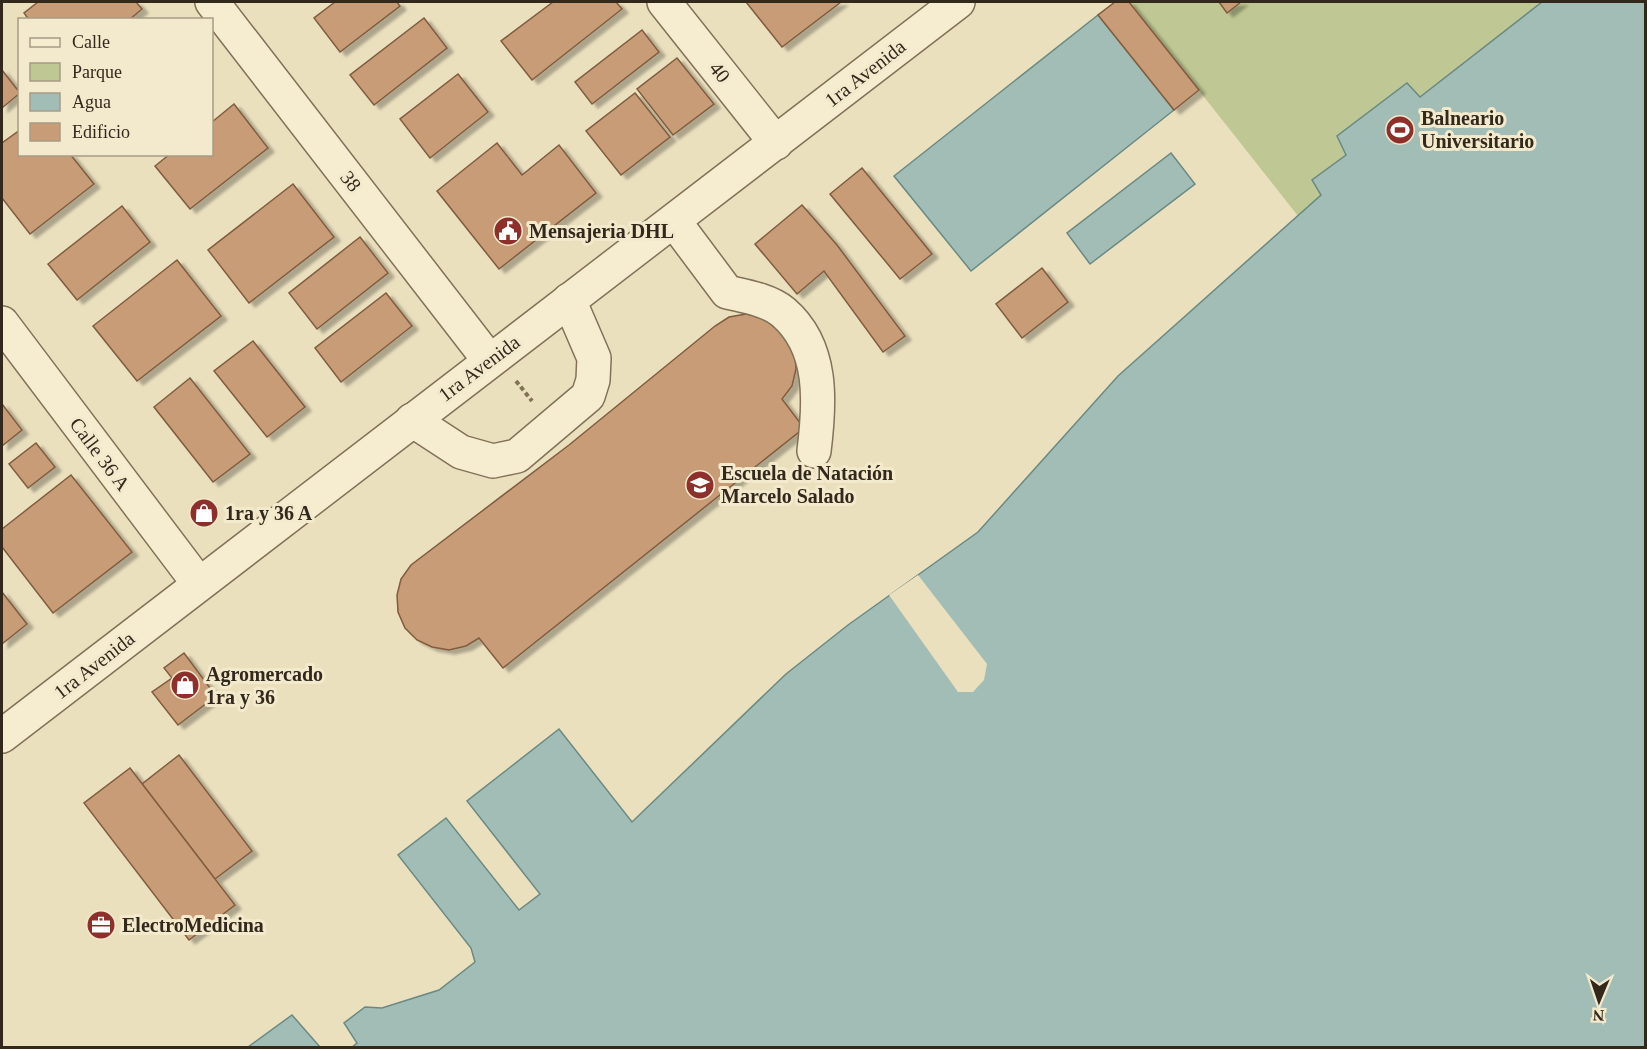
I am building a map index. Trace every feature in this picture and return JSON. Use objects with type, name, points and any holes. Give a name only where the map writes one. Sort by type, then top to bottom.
[{"type":"street","name":"38","points":[[212,2],[489,360]]},
{"type":"street","name":"40","points":[[664,2],[776,142]]},
{"type":"street","name":"1ra Avenida","points":[[2,736],[958,2]]},
{"type":"street","points":[[674,221],[727,292],[750,297],[782,311],[807,338],[816,370],[818,422],[814,451]]},
{"type":"street","points":[[412,420],[461,452],[493,461],[517,456],[588,396],[593,380],[594,358],[570,300]]},
{"type":"street","name":"Calle 36 A","points":[[2,324],[199,584]]},
{"type":"green space","name":"Balneario Universitario","points":[[1129,2],[1645,2],[1321,196],[1298,216]]},
{"type":"water","points":[[1542,2],[1645,2],[1645,1047],[351,1048],[357,1043],[344,1023],[365,1007],[382,1008],[439,990],[475,962],[471,948],[398,855],[446,818],[519,910],[540,894],[467,801],[559,729],[632,822],[786,674],[848,625],[978,532],[1118,376],[1321,195],[1312,180],[1346,155],[1337,136],[1407,83],[1420,97]]},
{"type":"water","points":[[1098,15],[1174,110],[971,271],[894,176]]},
{"type":"water","points":[[1171,153],[1195,184],[1090,264],[1067,233]]},
{"type":"water","points":[[292,1015],[320,1047],[248,1047]]},
{"type":"pier","points":[[918,575],[987,664],[984,680],[973,692],[958,692],[889,595]]},
{"type":"building","points":[[38,2],[136,2],[142,9],[131,18],[28,18],[24,13]]},
{"type":"building","points":[[335,2],[397,2],[400,6],[340,52],[314,18]]},
{"type":"building","points":[[553,2],[616,2],[622,9],[532,80],[501,41]]},
{"type":"building","points":[[746,2],[841,2],[782,47]]},
{"type":"building","points":[[1115,2],[1129,2],[1199,90],[1174,110],[1098,15]]},
{"type":"building","points":[[1219,2],[1241,2],[1227,13]]},
{"type":"building","points":[[424,18],[447,48],[374,105],[350,75]]},
{"type":"building","points":[[642,30],[659,52],[592,104],[575,82]]},
{"type":"building","points":[[677,58],[714,104],[673,135],[637,89]]},
{"type":"building","points":[[2,70],[18,90],[18,95],[2,108]]},
{"type":"building","points":[[458,74],[488,112],[430,158],[400,119]]},
{"type":"building","points":[[635,93],[670,137],[621,175],[586,131]]},
{"type":"building","points":[[234,104],[268,148],[190,209],[155,166],[168,156],[213,156],[213,121]]},
{"type":"building","points":[[18,131],[18,156],[72,156],[94,184],[30,234],[2,198],[2,143]]},
{"type":"building","name":"Mensajeria DHL","points":[[497,143],[522,175],[559,145],[596,193],[499,269],[437,191]]},
{"type":"building","points":[[862,168],[932,254],[900,279],[830,194]]},
{"type":"building","points":[[293,184],[334,237],[249,303],[208,250]]},
{"type":"building","points":[[802,205],[837,245],[905,336],[883,352],[824,271],[797,294],[755,244]]},
{"type":"building","points":[[122,206],[150,242],[77,300],[48,264]]},
{"type":"building","points":[[360,237],[388,273],[317,329],[289,293]]},
{"type":"building","points":[[177,260],[221,316],[137,381],[93,326]]},
{"type":"building","points":[[1042,268],[1068,302],[1022,338],[996,304]]},
{"type":"building","points":[[386,293],[412,326],[341,382],[315,348]]},
{"type":"building","points":[[746,314],[762,317],[789,337],[795,353],[796,369],[792,386],[782,399],[804,428],[503,668],[479,638],[466,646],[449,650],[432,647],[417,640],[405,628],[398,612],[397,595],[401,579],[411,565],[569,445],[715,326],[729,317]]},
{"type":"building","points":[[253,341],[305,407],[267,437],[214,371]]},
{"type":"building","points":[[190,378],[250,454],[213,482],[154,407]]},
{"type":"building","points":[[2,404],[22,430],[2,446]]},
{"type":"building","points":[[36,443],[55,467],[28,488],[9,464]]},
{"type":"building","points":[[71,475],[132,552],[53,613],[2,547],[2,529]]},
{"type":"building","points":[[2,592],[27,624],[2,644]]},
{"type":"building","name":"Agromercado 1ra y 36","points":[[184,653],[216,696],[178,725],[152,692],[172,678],[164,668]]},
{"type":"building","points":[[179,755],[252,851],[215,879],[142,784]]},
{"type":"building","points":[[130,768],[235,905],[189,940],[84,803]]},
{"type":"place","name":"Balneario Universitario","points":[[1400,130]]},
{"type":"place","name":"Mensajeria DHL","points":[[508,231]]},
{"type":"place","name":"Escuela de Natación Marcelo Salado","points":[[700,485]]},
{"type":"place","name":"1ra y 36 A","points":[[204,513]]},
{"type":"place","name":"Agromercado 1ra y 36","points":[[185,685]]},
{"type":"place","name":"ElectroMedicina","points":[[101,925]]}]
